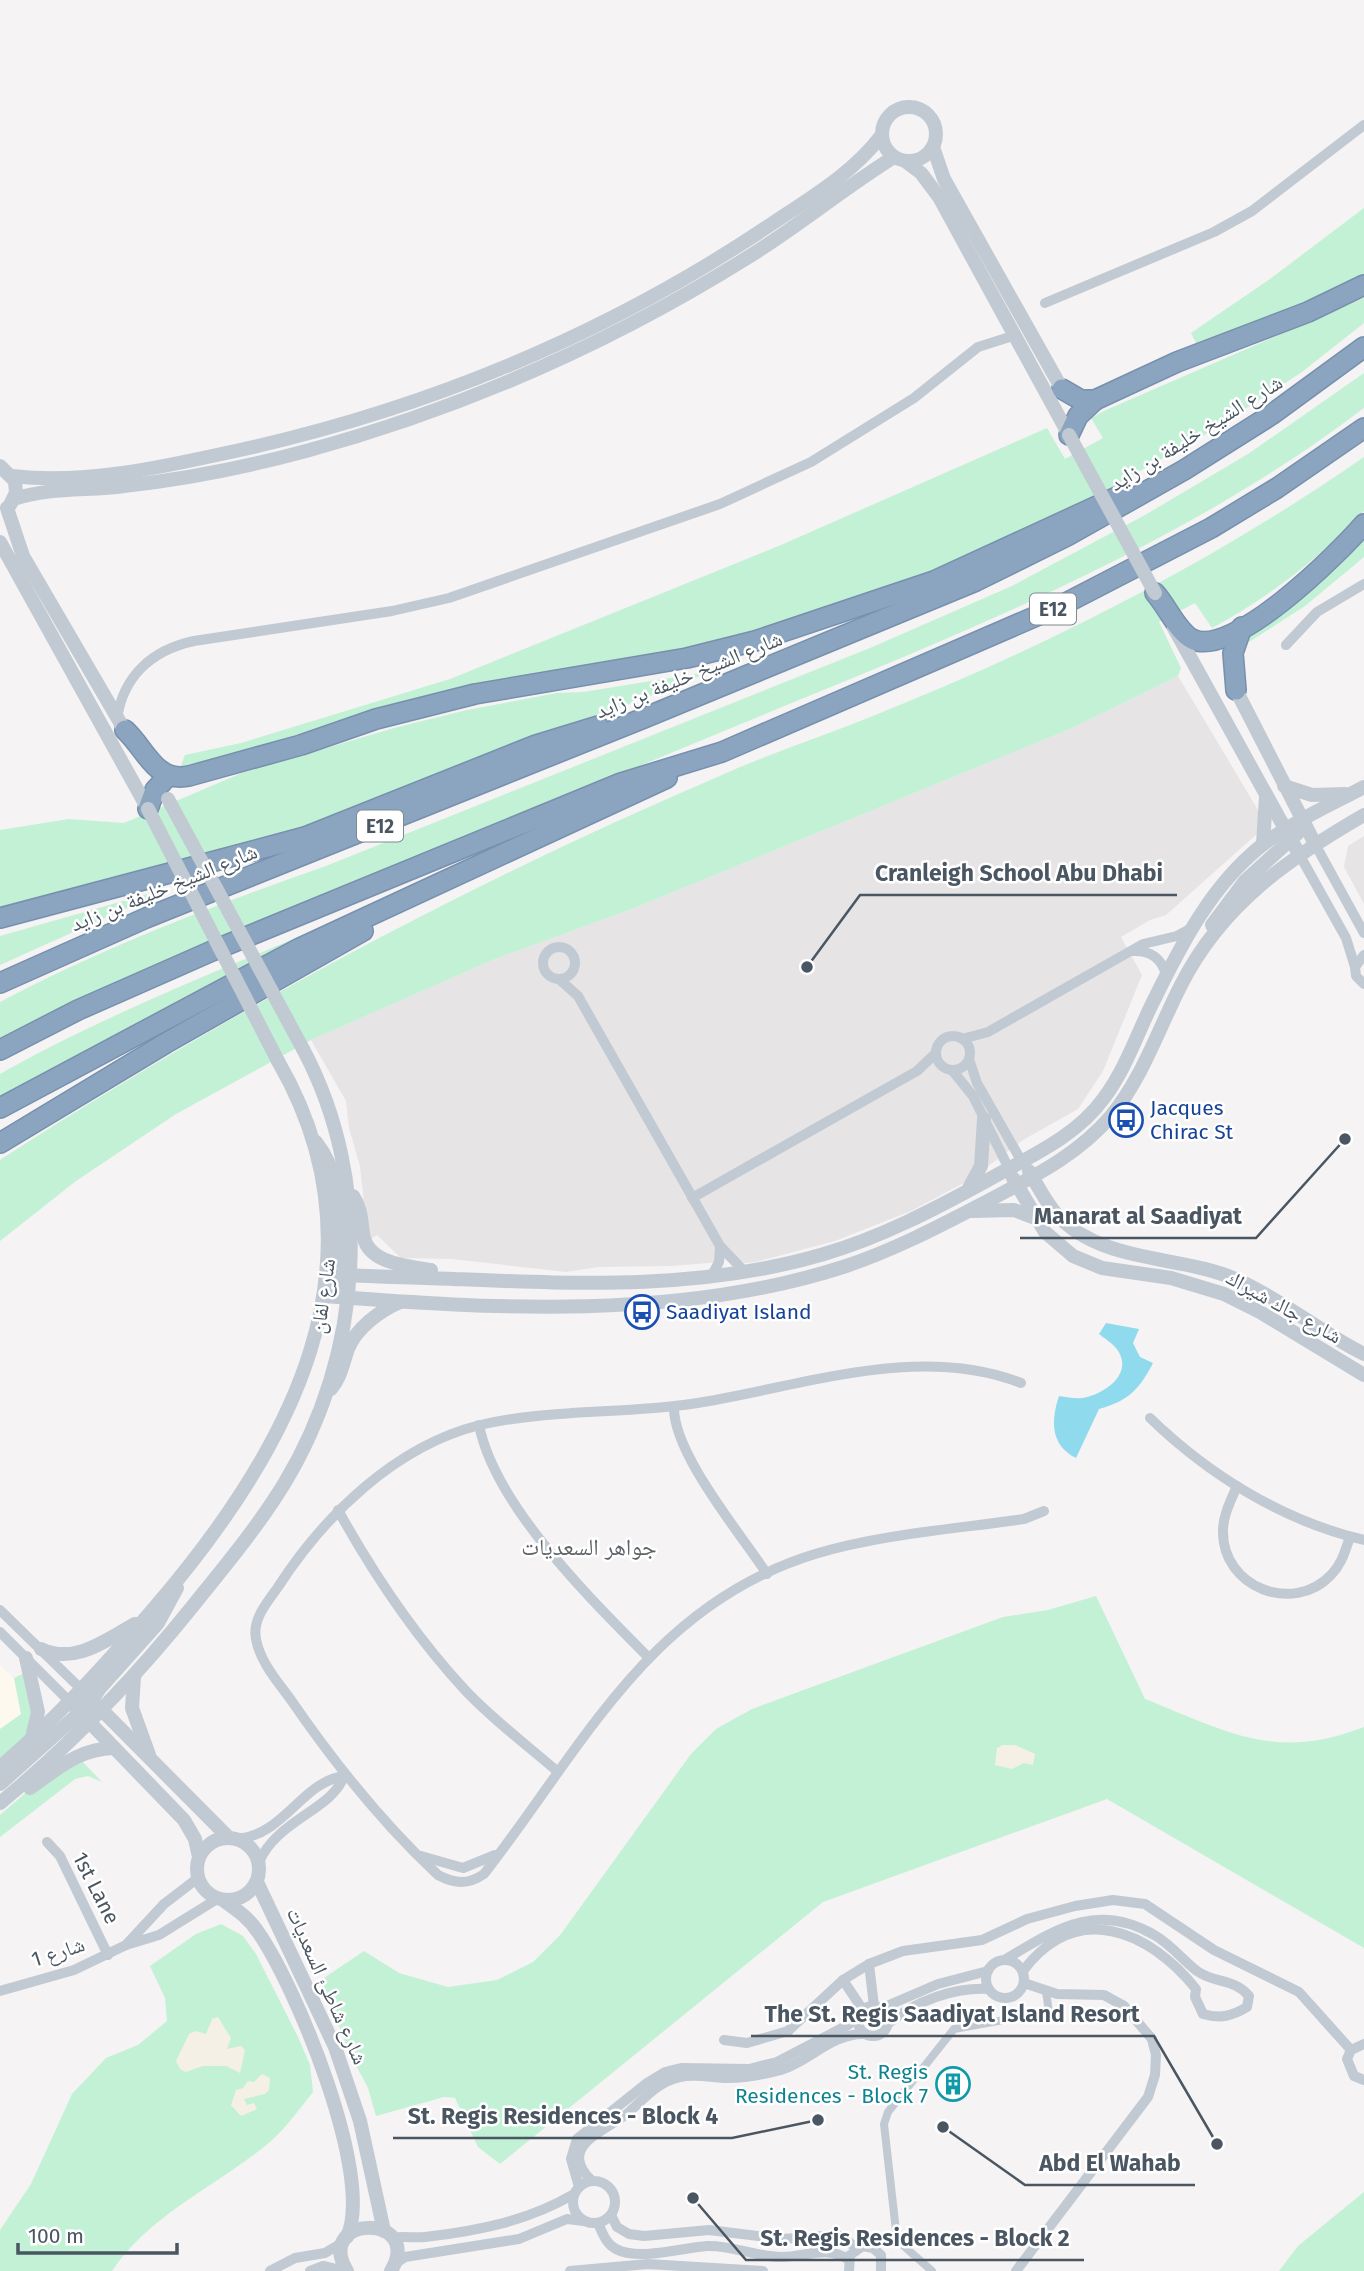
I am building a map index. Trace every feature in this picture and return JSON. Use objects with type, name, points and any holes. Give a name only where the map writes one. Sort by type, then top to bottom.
[{"type":"highway","points":[[1069,435],[1078,416],[1095,400],[1177,362],[1308,312],[1364,285]]},
{"type":"highway","name":"شارع الشيخ خليفة بن زايد","points":[[0,984],[146,918],[976,581],[1067,536],[1156,486],[1271,415],[1364,347]]},
{"type":"highway","points":[[1062,389],[1080,400],[1095,400]]},
{"type":"highway","name":"E12","points":[[0,1050],[134,985],[348,895],[621,783],[722,752],[939,660],[1101,586],[1244,508],[1364,428]]},
{"type":"highway","points":[[148,809],[165,786],[189,776],[301,745],[376,719],[475,694],[687,658],[755,641],[934,581],[1093,506],[1156,486]]},
{"type":"highway","points":[[1155,593],[1189,637],[1201,642],[1219,639],[1242,627],[1315,575],[1364,524]]},
{"type":"highway","points":[[1236,690],[1233,653],[1242,627]]},
{"type":"highway","points":[[0,918],[278,846],[358,818],[557,737],[600,725],[644,718]]},
{"type":"highway","points":[[121,725],[156,768],[165,786]]},
{"type":"highway","points":[[0,1108],[300,948],[722,752]]},
{"type":"highway","points":[[0,1143],[166,1043],[485,862]]},
{"type":"street","points":[[7,507],[36,493],[156,482],[260,463],[390,427],[474,397],[582,350],[685,295],[785,234],[899,159],[924,156],[933,147],[936,135],[933,122],[926,113],[914,107],[902,108],[891,114],[884,124],[881,136],[847,172],[713,261],[599,324],[471,382],[348,424],[205,458],[72,477],[12,476]]},
{"type":"street","points":[[1045,303],[1214,232],[1252,211],[1364,125]]},
{"type":"street","points":[[881,136],[885,148],[921,173],[939,197],[1290,834],[1346,938],[1356,976],[1364,984]]},
{"type":"street","points":[[933,147],[944,179],[1062,389]]},
{"type":"street","points":[[121,725],[122,696],[134,675],[151,659],[169,648],[194,641],[392,611],[449,598],[720,504],[811,462],[914,398],[978,347],[1016,335]]},
{"type":"street","points":[[0,466],[12,476],[16,487],[7,507],[23,556],[121,725]]},
{"type":"street","name":"شارع لفان","points":[[0,542],[148,809],[278,1061],[311,1136],[339,1275],[337,1296],[275,1439],[228,1516],[86,1695],[75,1707],[0,1767]]},
{"type":"street","points":[[1286,645],[1317,612],[1364,584]]},
{"type":"street","points":[[1236,690],[1284,786],[1364,933]]},
{"type":"street","name":"شارع لفان","points":[[0,1803],[103,1711],[225,1567],[267,1510],[314,1426],[325,1395],[349,1191],[331,1112],[303,1049],[165,786]]},
{"type":"street","points":[[1284,786],[1322,796],[1359,790]]},
{"type":"street","points":[[314,1426],[315,1402],[337,1322],[337,1296],[401,1302],[531,1307],[697,1297],[787,1283],[846,1266],[894,1248],[967,1212],[1020,1174],[1100,1104],[1122,1070],[1166,975],[1193,928],[1225,882],[1263,844],[1300,831],[1303,821],[1359,790]]},
{"type":"street","points":[[1263,844],[1267,815],[1265,792]]},
{"type":"street","points":[[1202,949],[1255,888],[1299,854],[1364,815]]},
{"type":"street","points":[[339,1275],[590,1285],[711,1277],[745,1272],[852,1245],[911,1222],[961,1195],[1064,1159],[1087,1141],[1123,1100],[1150,1054],[1180,987],[1202,949],[1210,927],[1234,894],[1290,834]]},
{"type":"street","points":[[692,1198],[917,1071],[947,1038],[962,1039],[988,1032],[1149,942],[1177,936],[1193,928]]},
{"type":"street","points":[[578,996],[574,956],[566,948],[550,950],[543,965],[549,975],[559,979],[578,996],[720,1245],[745,1272]]},
{"type":"street","points":[[1132,951],[1144,951],[1154,956],[1162,963],[1166,975]]},
{"type":"street","points":[[1355,967],[1364,955]]},
{"type":"street","points":[[559,979],[572,973],[575,967]]},
{"type":"street","points":[[917,1071],[961,1068],[988,1032]]},
{"type":"street","points":[[962,1039],[969,1056]]},
{"type":"street","points":[[936,1053],[939,1063],[950,1070]]},
{"type":"street","name":"شارع جاك شيراك","points":[[969,1056],[974,1077],[1020,1174],[1035,1218],[1054,1241],[1082,1261],[1112,1270],[1171,1278],[1224,1294],[1260,1312],[1364,1375]]},
{"type":"street","name":"شارع جاك شيراك","points":[[950,1070],[969,1090],[984,1119],[1020,1174],[1073,1230],[1096,1243],[1130,1253],[1198,1265],[1240,1281],[1364,1354]]},
{"type":"street","points":[[961,1195],[974,1182],[981,1166],[984,1119]]},
{"type":"street","points":[[894,1248],[916,1230],[1020,1174]]},
{"type":"street","points":[[349,1191],[359,1207],[363,1238],[370,1249],[395,1265],[433,1271],[451,1279]]},
{"type":"street","points":[[967,1212],[1014,1209],[1035,1218]]},
{"type":"street","points":[[711,1277],[719,1262],[720,1245]]},
{"type":"street","points":[[325,1395],[338,1379],[355,1338],[379,1314],[401,1302]]},
{"type":"street","points":[[1021,1383],[996,1373],[905,1367],[674,1406],[534,1417],[480,1425],[437,1441],[391,1467],[338,1510],[295,1560],[258,1616],[255,1637],[266,1665],[344,1776],[438,1875],[451,1882],[463,1883],[484,1874],[558,1772],[648,1657],[699,1612],[727,1593],[814,1554],[870,1541],[1024,1519],[1044,1511]]},
{"type":"street","points":[[674,1406],[674,1422],[692,1463],[767,1574]]},
{"type":"street","points":[[1150,1418],[1191,1455],[1237,1486],[1286,1511],[1364,1540]]},
{"type":"street","points":[[480,1425],[484,1446],[548,1550],[648,1657]]},
{"type":"street","points":[[1237,1486],[1224,1519],[1225,1548],[1238,1573],[1262,1590],[1293,1594],[1322,1583],[1342,1560],[1350,1537]]},
{"type":"street","points":[[338,1510],[370,1567],[407,1622],[467,1691],[558,1772]]},
{"type":"street","points":[[90,1723],[86,1695],[158,1623],[173,1600],[183,1574]]},
{"type":"street","points":[[0,1610],[151,1760],[234,1838],[255,1852],[259,1862]]},
{"type":"street","points":[[41,1649],[62,1656],[76,1654],[146,1618]]},
{"type":"street","points":[[0,1632],[184,1820],[195,1839],[199,1857],[198,1878],[202,1887],[220,1900],[243,1897],[257,1882],[259,1862],[265,1846],[276,1835],[339,1790],[344,1776]]},
{"type":"street","points":[[26,1658],[38,1712],[31,1740]]},
{"type":"street","points":[[135,1676],[132,1708],[151,1760]]},
{"type":"street","points":[[0,1784],[75,1707]]},
{"type":"street","points":[[0,1808],[74,1756],[93,1750],[114,1748]]},
{"type":"street","points":[[199,1857],[211,1843],[256,1837],[301,1803],[326,1778],[344,1776]]},
{"type":"street","name":"1st Lane","points":[[47,1842],[60,1856],[108,1955]]},
{"type":"street","points":[[418,1856],[463,1868],[482,1862],[502,1850]]},
{"type":"street","name":"شارع 1","points":[[126,1945],[164,1904],[198,1878]]},
{"type":"street","name":"شارع شاطئ السعديات","points":[[257,1882],[335,2047],[360,2121],[388,2234],[397,2255],[393,2267]]},
{"type":"street","name":"شارع 1","points":[[0,1990],[74,1970],[126,1945],[159,1936],[220,1900]]},
{"type":"street","name":"شارع شاطئ السعديات","points":[[220,1900],[243,1914],[258,1931],[299,2008],[334,2099],[351,2187],[354,2223],[341,2257],[346,2271]]},
{"type":"street","points":[[724,2040],[747,2043],[788,2031],[843,1980],[869,1964],[903,1951],[982,1940],[1027,1919],[1075,1906],[1113,1900],[1136,1903],[1166,1916],[1214,1950],[1299,1992],[1351,2050]]},
{"type":"street","points":[[164,1904],[178,1924]]},
{"type":"street","points":[[584,2221],[575,2212],[576,2191],[571,2158],[577,2139],[647,2083],[665,2072],[681,2068],[749,2069],[777,2062],[848,2025],[869,2010],[938,1984],[988,1971],[995,1962],[1006,1959],[1072,1922],[1101,1920],[1136,1927],[1157,1937],[1210,1979],[1240,1986],[1249,1996],[1247,2007],[1233,2016],[1217,2018],[1203,2014],[1195,1997],[1196,1989],[1210,1979]]},
{"type":"street","points":[[1023,1971],[1037,1952],[1060,1937],[1105,1929],[1135,1937],[1156,1951],[1196,1989]]},
{"type":"street","points":[[393,2267],[405,2257],[519,2239],[567,2219],[598,2223],[611,2215],[615,2202],[611,2189],[592,2181],[582,2172],[579,2159],[589,2137],[628,2112],[661,2084],[680,2077],[762,2075],[787,2068],[843,2035],[881,2034],[889,2023],[914,2006],[945,1994],[972,1988],[989,1989],[999,1997],[1012,1997],[1024,1983],[1023,1971],[1016,1962],[1006,1959]]},
{"type":"street","points":[[863,2034],[858,2023],[869,2010],[869,1964]]},
{"type":"street","points":[[988,1971],[989,1989]]},
{"type":"street","points":[[843,1980],[869,2010],[889,2023]]},
{"type":"street","points":[[1016,2271],[1148,2097],[1155,2075],[1156,2055],[1152,2039],[1124,2006],[1104,1995],[1046,1992],[1024,1983]]},
{"type":"street","points":[[932,2271],[897,2240],[883,2135],[888,2112],[954,2029],[1049,2012],[1046,1992]]},
{"type":"street","points":[[1364,2044],[1351,2050],[1347,2059],[1348,2068],[1354,2076],[1364,2080]]},
{"type":"street","points":[[270,2271],[295,2258],[325,2253],[369,2226],[388,2234],[424,2237],[511,2223],[542,2213],[592,2181]]},
{"type":"street","points":[[611,2215],[617,2227],[629,2234],[644,2236],[709,2230],[782,2239],[838,2235],[858,2248],[868,2246],[877,2251],[883,2260],[881,2271]]},
{"type":"street","points":[[598,2223],[608,2242],[617,2249],[633,2253],[732,2247],[780,2257],[821,2250],[836,2252],[849,2265],[858,2248]]},
{"type":"street","points":[[570,2271],[648,2264],[763,2271]]},
{"type":"street","points":[[310,2271],[323,2266],[346,2271]]},
{"type":"shaded area","points":[[1178,676],[1267,825],[1166,915],[1150,920],[1121,937],[1142,975],[1103,1071],[1078,1109],[1023,1140],[971,1179],[911,1211],[835,1241],[755,1262],[745,1263],[731,1256],[720,1262],[598,1267],[566,1272],[452,1259],[401,1258],[377,1235],[368,1241],[360,1166],[349,1128],[346,1101],[311,1040],[495,959],[632,909],[1070,729]]},
{"type":"shaded area","points":[[1364,836],[1364,904],[1344,867],[1348,846]]},
{"type":"shaded area","points":[[0,1665],[14,1678],[21,1715],[0,1729]]},
{"type":"green space","points":[[1364,208],[1364,275],[1330,293],[1197,345],[1191,333],[1270,279]]},
{"type":"green space","points":[[1364,298],[1364,323],[1302,372],[1206,434],[1001,549],[733,642],[315,730],[180,768],[185,755],[241,743],[450,679],[781,545],[1047,428],[1065,459],[1103,438],[1091,418]]},
{"type":"green space","points":[[1364,373],[1364,408],[1242,491],[1112,562],[911,654],[140,971],[0,1039],[0,1002],[79,963],[160,928],[326,866],[870,648],[1012,586],[1145,515],[1248,454]]},
{"type":"green space","points":[[1364,457],[1364,511],[1293,576],[1212,628],[1195,603],[1159,622],[1181,668],[1178,676],[1070,729],[632,909],[495,959],[311,1040],[176,1114],[76,1181],[0,1241],[0,1160],[174,1052],[353,952],[536,859],[741,767],[937,690],[1064,632],[1248,532]]},
{"type":"green space","points":[[1364,540],[1364,557],[1305,606],[1249,642],[1248,636],[1310,592]]},
{"type":"green space","points":[[713,671],[320,826],[0,912],[0,830],[69,819],[124,823],[242,773],[394,728],[467,710],[557,693],[583,692]]},
{"type":"green space","points":[[162,890],[149,898],[0,965],[0,936]]},
{"type":"green space","points":[[360,911],[0,1104],[0,1074],[44,1050],[178,988]]},
{"type":"green space","points":[[1096,1596],[1145,1699],[1226,1731],[1277,1742],[1304,1742],[1364,1727],[1364,1948],[1107,1799],[823,1902],[500,2164],[478,2147],[455,2098],[444,2097],[376,2116],[368,2088],[350,2054],[321,1980],[364,1951],[399,1973],[448,1987],[497,1980],[533,1962],[561,1934],[691,1754],[716,1729],[752,1709],[1003,1617],[1048,1610]]},
{"type":"green space","points":[[22,1674],[38,1691],[43,1720],[0,1758],[0,1729],[21,1714],[14,1678]]},
{"type":"green space","points":[[73,1752],[102,1782],[88,1776],[75,1779],[0,1837],[0,1815]]},
{"type":"green space","points":[[221,1924],[243,1936],[256,1954],[310,2065],[313,2092],[271,2141],[146,2232],[112,2271],[0,2271],[0,2230],[31,2184],[72,2094],[106,2058],[138,2045],[167,2021],[165,1998],[150,1966],[196,1934]]},
{"type":"green space","points":[[1364,2192],[1364,2271],[1279,2271],[1298,2246]]},
{"type":"sand","points":[[1015,1745],[1035,1754],[1033,1765],[1024,1763],[1012,1769],[995,1765],[997,1748]]},
{"type":"sand","points":[[218,2017],[231,2038],[227,2049],[241,2046],[245,2050],[240,2073],[226,2066],[203,2066],[186,2072],[180,2069],[176,2061],[189,2034],[195,2031],[206,2034],[212,2019]]},
{"type":"sand","points":[[262,2074],[270,2078],[269,2090],[265,2094],[244,2099],[247,2105],[254,2103],[257,2109],[241,2116],[231,2105],[236,2090],[243,2088],[248,2081],[254,2082]]},
{"type":"water","points":[[1106,1323],[1139,1329],[1133,1343],[1140,1357],[1153,1363],[1132,1393],[1099,1409],[1076,1458],[1067,1453],[1057,1439],[1054,1423],[1056,1405],[1059,1396],[1091,1396],[1108,1387],[1120,1374],[1121,1357],[1114,1346],[1099,1334]]},
{"type":"place","name":"Cranleigh School Abu Dhabi","points":[[807,967]]},
{"type":"place","name":"Jacques Chirac St","points":[[1126,1120]]},
{"type":"place","name":"Manarat al Saadiyat","points":[[1345,1139]]},
{"type":"place","name":"Saadiyat Island","points":[[642,1312]]},
{"type":"place","name":"St. Regis Residences - Block 7","points":[[953,2084]]},
{"type":"place","name":"St. Regis Residences - Block 4","points":[[818,2120]]},
{"type":"place","name":"Abd El Wahab","points":[[943,2127]]},
{"type":"place","name":"The St. Regis Saadiyat Island Resort","points":[[1217,2144]]},
{"type":"place","name":"St. Regis Residences - Block 2","points":[[693,2198]]},
{"type":"district","name":"جواهر السعديات","points":[[589,1547]]}]
